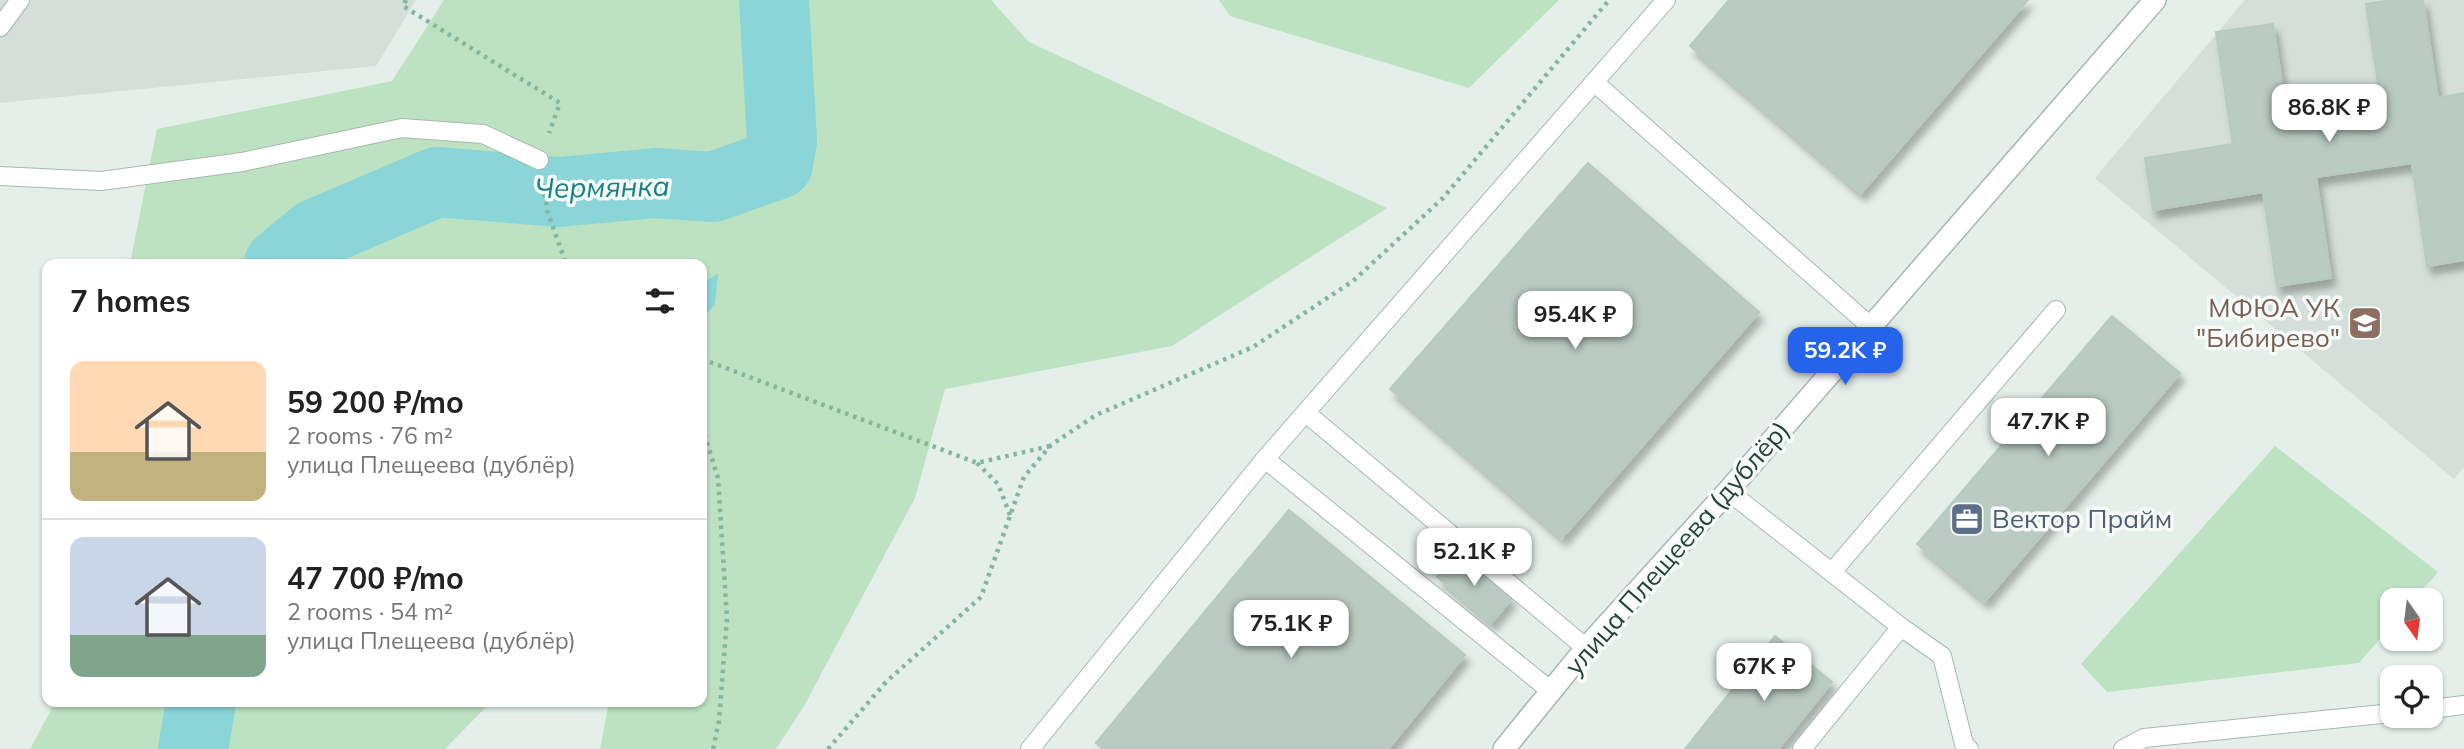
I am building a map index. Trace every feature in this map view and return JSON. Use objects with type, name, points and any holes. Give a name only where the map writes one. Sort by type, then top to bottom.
[{"type":"street","name":"улица Плещеева (дублёр)","points":[[1504,749],[1586,648],[1728,491],[2155,0]]},
{"type":"lane","points":[[0,27],[20,0]]},
{"type":"lane","points":[[1030,749],[1265,458],[1665,0]]},
{"type":"lane","points":[[1594,82],[1870,326]]},
{"type":"lane","points":[[0,176],[101,181],[242,162],[402,128],[482,134],[539,160]]},
{"type":"lane","points":[[1832,572],[2056,310]]},
{"type":"lane","points":[[1306,413],[1586,648]]},
{"type":"lane","points":[[1265,458],[1551,691]]},
{"type":"lane","points":[[1728,491],[1942,656],[1964,744],[1969,749]]},
{"type":"lane","points":[[1802,749],[1901,627]]},
{"type":"lane","points":[[2443,708],[2464,705]]},
{"type":"lane","points":[[2123,749],[2144,738],[2380,714]]},
{"type":"path","points":[[407,0],[403,6],[560,103],[539,160]]},
{"type":"path","points":[[828,749],[886,682],[981,597],[1024,477],[1051,445],[1096,415],[1253,346],[1353,281],[1443,198],[1609,0]]},
{"type":"path","points":[[548,213],[564,259]]},
{"type":"path","points":[[707,361],[977,463],[998,484],[1010,516]]},
{"type":"path","points":[[707,442],[718,478],[727,618],[719,721],[713,749]]},
{"type":"path","points":[[977,463],[1051,445]]},
{"type":"shaded area","points":[[0,0],[416,0],[376,66],[0,103]]},
{"type":"shaded area","name":"МФЮА УК \"Бибирево\"","points":[[2245,0],[2464,0],[2464,467],[2454,479],[2095,178]]},
{"type":"green space","points":[[444,0],[991,0],[1029,42],[1387,208],[1172,346],[945,389],[915,498],[803,708],[776,749],[600,749],[608,707],[707,707],[707,259],[131,259],[157,129],[392,81]]},
{"type":"green space","points":[[1219,0],[1559,0],[1469,88],[1230,16]]},
{"type":"green space","points":[[2275,446],[2438,572],[2424,588],[2380,588],[2380,639],[2359,663],[2107,692],[2081,664]]},
{"type":"green space","points":[[52,707],[486,707],[445,749],[30,749]]},
{"type":"water","points":[[718,273],[715,304],[707,313],[707,281]]},
{"type":"building","points":[[1729,0],[2028,0],[1861,193],[1690,46]]},
{"type":"building","points":[[2390,0],[2423,0],[2438,98],[2464,93],[2464,260],[2427,266],[2412,163],[2316,177],[2331,278],[2277,286],[2263,192],[2153,210],[2145,158],[2233,144],[2216,32],[2273,24],[2287,117],[2381,102],[2366,4]]},
{"type":"building","points":[[1588,163],[1759,312],[1562,538],[1390,389]]},
{"type":"building","points":[[2112,316],[2180,373],[1985,601],[1917,544]]},
{"type":"building","points":[[1289,510],[1465,655],[1388,749],[1103,749],[1096,743]]},
{"type":"building","points":[[1458,552],[1512,598],[1491,623],[1437,577]]},
{"type":"building","points":[[1775,636],[1832,682],[1778,749],[1685,749]]},
{"type":"waterway","name":"Чермянка","points":[[285,259],[315,234],[437,182],[559,192],[656,183],[713,187],[778,164],[782,141],[774,0]]},
{"type":"waterway","name":"Чермянка","points":[[193,749],[200,707]]},
{"type":"place","name":"МФЮА УК \"Бибирево\"","points":[[2365,323]]},
{"type":"place","name":"Вектор Прайм","points":[[1967,519]]}]
